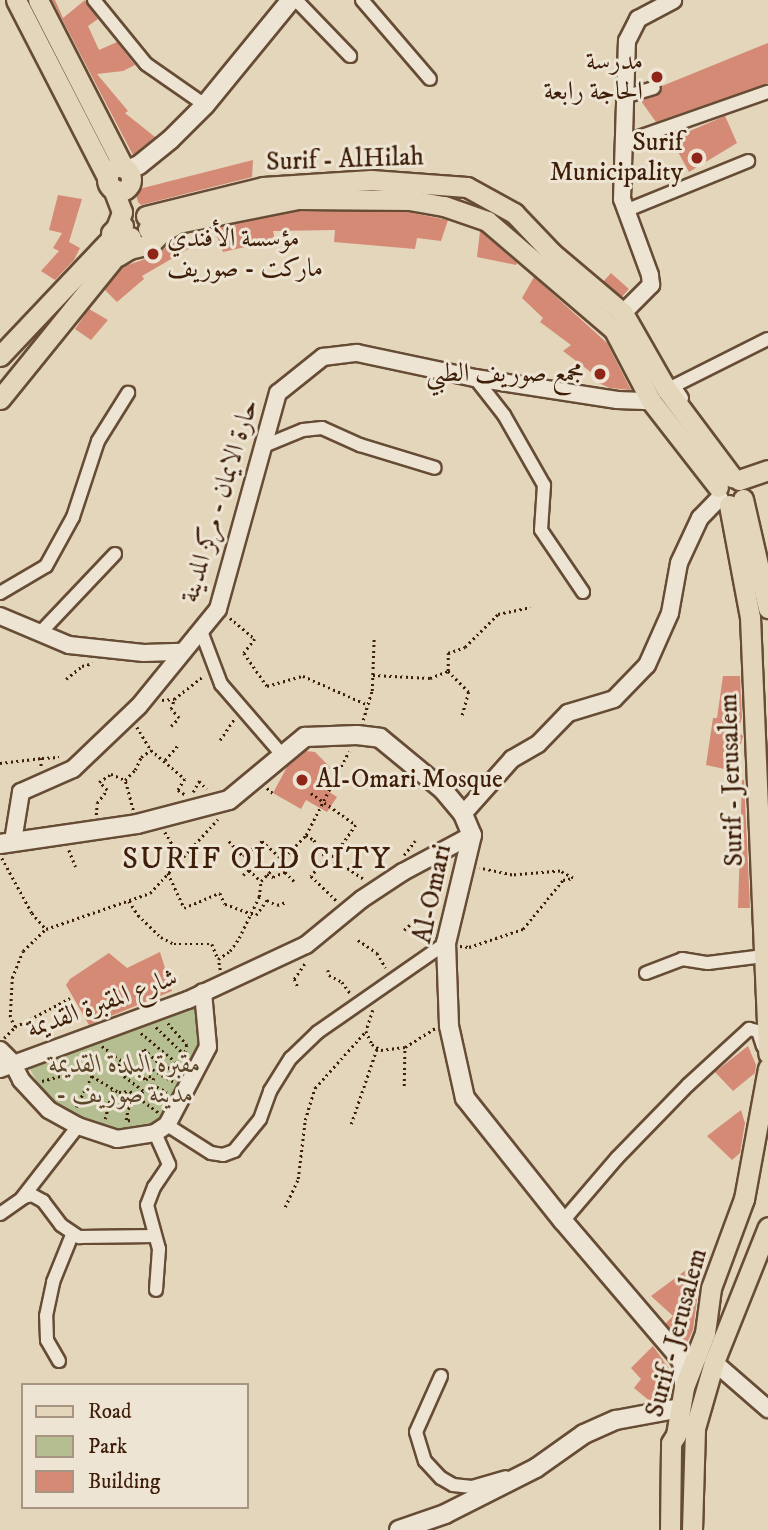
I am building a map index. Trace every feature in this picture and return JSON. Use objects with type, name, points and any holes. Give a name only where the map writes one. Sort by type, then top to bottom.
[{"type":"main road","points":[[16,0],[144,221],[162,232],[150,244],[129,249],[115,258]]},
{"type":"main road","points":[[38,0],[122,182],[139,207],[144,221]]},
{"type":"main road","points":[[122,182],[149,166],[205,105],[293,0]]},
{"type":"main road","name":"Surif - AlHilah","points":[[144,221],[263,187],[371,180],[467,187],[514,214],[552,253],[623,313],[667,390],[683,411],[732,492]]},
{"type":"main road","points":[[0,356],[119,222],[122,212],[122,182]]},
{"type":"main road","name":"Surif - AlHilah","points":[[144,221],[298,199],[408,200],[444,206],[487,221],[614,330],[651,401],[732,492]]},
{"type":"main road","points":[[0,399],[144,221]]},
{"type":"main road","points":[[80,268],[144,221]]},
{"type":"main road","points":[[651,401],[672,401],[683,411]]},
{"type":"main road","points":[[732,492],[768,470]]},
{"type":"main road","points":[[732,492],[768,479]]},
{"type":"main road","name":"Surif - Jerusalem","points":[[732,492],[762,612],[764,956],[768,1054]]},
{"type":"main road","name":"Al-Omari","points":[[6,843],[137,824],[229,800],[305,737],[357,735],[380,738],[443,790],[463,814],[472,835],[451,940],[449,1026],[465,1098],[563,1221],[683,1364],[684,1387]]},
{"type":"main road","name":"Surif - Jerusalem","points":[[670,1530],[671,1443],[676,1435],[684,1387],[705,1333],[710,1288],[744,1199],[768,1066]]},
{"type":"main road","name":"Surif - Jerusalem","points":[[692,1530],[695,1428],[714,1362],[768,1227]]},
{"type":"main road","points":[[705,1333],[707,1340],[714,1342],[730,1327]]},
{"type":"main road","points":[[670,1348],[686,1350],[705,1333]]},
{"type":"main road","points":[[705,1333],[704,1352],[714,1362]]},
{"type":"main road","points":[[676,1435],[697,1370],[706,1362],[714,1362]]},
{"type":"main road","points":[[399,1530],[445,1514],[536,1468],[584,1434],[615,1420],[680,1409]]},
{"type":"street","points":[[94,0],[146,64],[205,105]]},
{"type":"street","points":[[293,0],[350,56]]},
{"type":"street","points":[[362,0],[430,79]]},
{"type":"street","points":[[623,313],[651,285],[650,275],[625,211],[631,171],[622,143],[627,41],[638,19],[673,0]]},
{"type":"street","points":[[624,97],[654,88]]},
{"type":"street","points":[[622,143],[768,92]]},
{"type":"street","points":[[625,211],[748,161]]},
{"type":"street","points":[[683,411],[688,407],[674,386],[768,339]]},
{"type":"street","name":"حارة الايمان - مركز المدينة","points":[[6,843],[21,793],[73,769],[139,706],[218,609],[278,393],[323,357],[357,353],[475,378],[617,400],[651,401]]},
{"type":"street","points":[[475,378],[504,415],[544,485],[541,530],[583,592]]},
{"type":"street","points":[[0,593],[46,566],[73,517],[98,441],[128,393]]},
{"type":"street","points":[[264,446],[303,430],[322,428],[360,444],[435,468]]},
{"type":"street","points":[[463,814],[512,759],[538,744],[568,713],[614,699],[647,665],[670,613],[680,563],[700,517],[732,492]]},
{"type":"street","points":[[40,633],[115,554]]},
{"type":"street","points":[[0,616],[69,645],[144,653],[182,652]]},
{"type":"street","points":[[201,631],[220,684],[284,757]]},
{"type":"street","name":"شارع المقبرة القديمة","points":[[203,992],[208,1047],[159,1126],[117,1139],[49,1110],[21,1080],[11,1064],[203,992],[306,945],[393,879],[472,835]]},
{"type":"street","points":[[159,1126],[210,1153],[223,1155],[234,1151],[260,1119],[270,1091],[291,1058],[356,1001],[451,940]]},
{"type":"street","points":[[646,973],[682,959],[708,963],[764,956]]},
{"type":"street","points":[[563,1221],[635,1139],[749,1029],[758,1031],[768,1066]]},
{"type":"street","points":[[1,1039],[11,1064]]},
{"type":"street","points":[[22,1198],[75,1121]]},
{"type":"street","points":[[156,1290],[159,1249],[148,1205],[155,1187],[169,1165],[159,1126]]},
{"type":"street","points":[[0,1214],[22,1198],[32,1195],[40,1198],[72,1235],[88,1239],[155,1236]]},
{"type":"street","points":[[59,1361],[47,1340],[46,1315],[53,1282],[72,1235]]},
{"type":"street","points":[[714,1362],[768,1409]]},
{"type":"street","points":[[440,1376],[416,1432],[420,1451],[439,1476],[453,1485],[472,1487],[536,1468]]},
{"type":"path","points":[[462,716],[469,692],[448,671],[448,653],[465,647],[498,614],[530,607]]},
{"type":"path","points":[[223,612],[255,639],[244,653],[267,686],[303,676],[368,705]]},
{"type":"path","points":[[218,959],[230,951],[251,914],[259,897],[261,881],[306,835],[357,735],[368,705],[373,676],[374,637]]},
{"type":"path","points":[[66,679],[82,666],[95,662]]},
{"type":"path","points":[[373,676],[430,678],[448,671]]},
{"type":"path","points":[[171,726],[178,718],[171,709],[174,699]]},
{"type":"path","points":[[220,740],[239,713]]},
{"type":"path","points":[[164,761],[178,744]]},
{"type":"path","points":[[15,1027],[10,1017],[12,978],[23,951],[46,929],[150,893],[224,812],[229,800],[214,796],[199,781],[190,797],[178,790],[185,779],[151,750],[141,757],[135,770],[125,780]]},
{"type":"path","points":[[97,822],[97,803],[107,790],[99,782],[111,774],[125,780]]},
{"type":"path","points":[[125,780],[135,817]]},
{"type":"path","points":[[311,793],[356,825],[334,856],[326,859],[312,876],[345,908]]},
{"type":"path","points":[[165,831],[181,859]]},
{"type":"path","points":[[306,835],[314,840],[326,859],[361,876],[370,887]]},
{"type":"path","points":[[229,841],[243,856],[262,841],[281,858]]},
{"type":"path","points":[[66,844],[76,867]]},
{"type":"path","points":[[0,855],[32,913],[46,929]]},
{"type":"path","points":[[451,940],[457,946],[469,947],[523,929],[563,880],[573,878],[560,871],[522,875],[480,868],[470,870]]},
{"type":"path","points":[[243,876],[249,870],[261,881]]},
{"type":"path","points":[[267,874],[273,877],[285,872],[296,883]]},
{"type":"path","points":[[168,873],[184,908],[220,893],[225,904],[256,915],[261,912],[267,900],[277,905],[286,902]]},
{"type":"path","points":[[129,901],[138,915],[161,937],[174,944],[212,944],[220,975]]},
{"type":"path","points":[[404,930],[413,922],[443,918],[441,923]]},
{"type":"path","points":[[358,940],[377,953],[387,972]]},
{"type":"path","points":[[297,986],[295,979],[311,956]]},
{"type":"path","points":[[285,1207],[298,1179],[305,1120],[315,1088],[366,1031],[376,999],[356,1001],[342,982],[329,975],[328,970]]},
{"type":"path","points":[[11,1064],[19,1057],[15,1058],[1,1039],[15,1027],[70,998]]},
{"type":"path","points":[[159,1126],[163,1115],[130,1091],[113,1088],[92,1076],[89,1055],[93,1046],[105,1047],[146,1080],[149,1076],[155,1078],[152,1084],[168,1093],[173,1083],[153,1071],[138,1056],[144,1049],[176,1073],[182,1067],[141,1033],[167,1022],[187,1045],[185,1055]]},
{"type":"path","points":[[366,1031],[377,1048],[387,1051],[405,1047],[431,1028],[449,1026]]},
{"type":"path","points":[[156,1027],[191,1061]]},
{"type":"path","points":[[404,1086],[405,1047]]},
{"type":"path","points":[[351,1124],[377,1048]]},
{"type":"path","points":[[122,1061],[115,1070],[143,1091],[128,1109],[126,1120],[138,1122]]},
{"type":"path","points":[[34,1084],[89,1068]]},
{"type":"path","points":[[75,1121],[92,1076]]},
{"type":"path","points":[[104,1126],[113,1088]]},
{"type":"green space","name":"مقبرة البلدة القديمة - مدينة صوريف","points":[[198,990],[203,1046],[159,1126],[116,1135],[50,1105],[30,1069]]},
{"type":"building","points":[[52,0],[55,0],[63,18],[85,0],[98,19],[88,26],[99,50],[117,42],[135,65],[123,71],[97,74],[128,111],[125,113],[155,137],[133,155]]},
{"type":"building","points":[[768,43],[768,83],[656,122],[641,101],[660,94],[662,86]]},
{"type":"building","name":"Surif Municipality","points":[[725,116],[737,143],[689,172],[671,139]]},
{"type":"building","points":[[253,160],[252,177],[141,205],[138,202],[135,190]]},
{"type":"building","points":[[58,195],[82,199],[69,242],[80,248],[74,260],[55,280],[41,271],[59,251],[53,248],[62,233],[49,230]]},
{"type":"building","points":[[299,211],[408,212],[448,220],[441,241],[417,238],[415,249],[334,242],[335,230],[273,231],[275,240],[223,252],[214,228]]},
{"type":"building","points":[[480,231],[517,263],[516,265],[477,257]]},
{"type":"building","points":[[185,234],[190,248],[142,276],[144,279],[117,302],[104,289],[122,267],[154,256]]},
{"type":"building","points":[[611,273],[629,289],[621,297],[604,281]]},
{"type":"building","points":[[534,277],[607,343],[631,390],[610,388],[596,382],[600,379],[563,351],[571,345],[540,322],[543,318],[522,298]]},
{"type":"building","points":[[89,309],[108,320],[91,340],[75,329]]},
{"type":"building","points":[[723,676],[740,676],[742,717],[738,732],[743,736],[734,771],[706,765]]},
{"type":"building","name":"Al-Omari Mosque","points":[[306,751],[315,752],[330,768],[320,786],[337,797],[327,812],[306,800],[301,809],[273,793],[287,767]]},
{"type":"building","points":[[744,780],[750,908],[738,908]]},
{"type":"building","points":[[160,952],[172,991],[89,1025],[66,985],[70,979],[109,953],[127,968]]},
{"type":"building","points":[[748,1046],[756,1065],[755,1073],[733,1091],[715,1072]]},
{"type":"building","points":[[741,1110],[745,1123],[740,1153],[732,1160],[707,1136]]},
{"type":"building","points":[[694,1264],[703,1275],[696,1287],[698,1292],[694,1296],[697,1299],[693,1330],[685,1347],[665,1324],[673,1316],[651,1296]]},
{"type":"building","points":[[653,1346],[672,1373],[672,1383],[671,1389],[661,1400],[651,1402],[634,1388],[641,1379],[631,1368]]},
{"type":"place","name":"مدرسة الحاجة رابعة","points":[[657,77]]},
{"type":"place","name":"Surif Municipality","points":[[697,158]]},
{"type":"place","name":"مؤسسة الأفندي ماركت - صوريف","points":[[153,254]]},
{"type":"place","name":"مجمع صوريف الطبي","points":[[600,374]]},
{"type":"place","name":"Al-Omari Mosque","points":[[302,780]]},
{"type":"district","name":"SURIF OLD CITY","points":[[257,860]]}]
